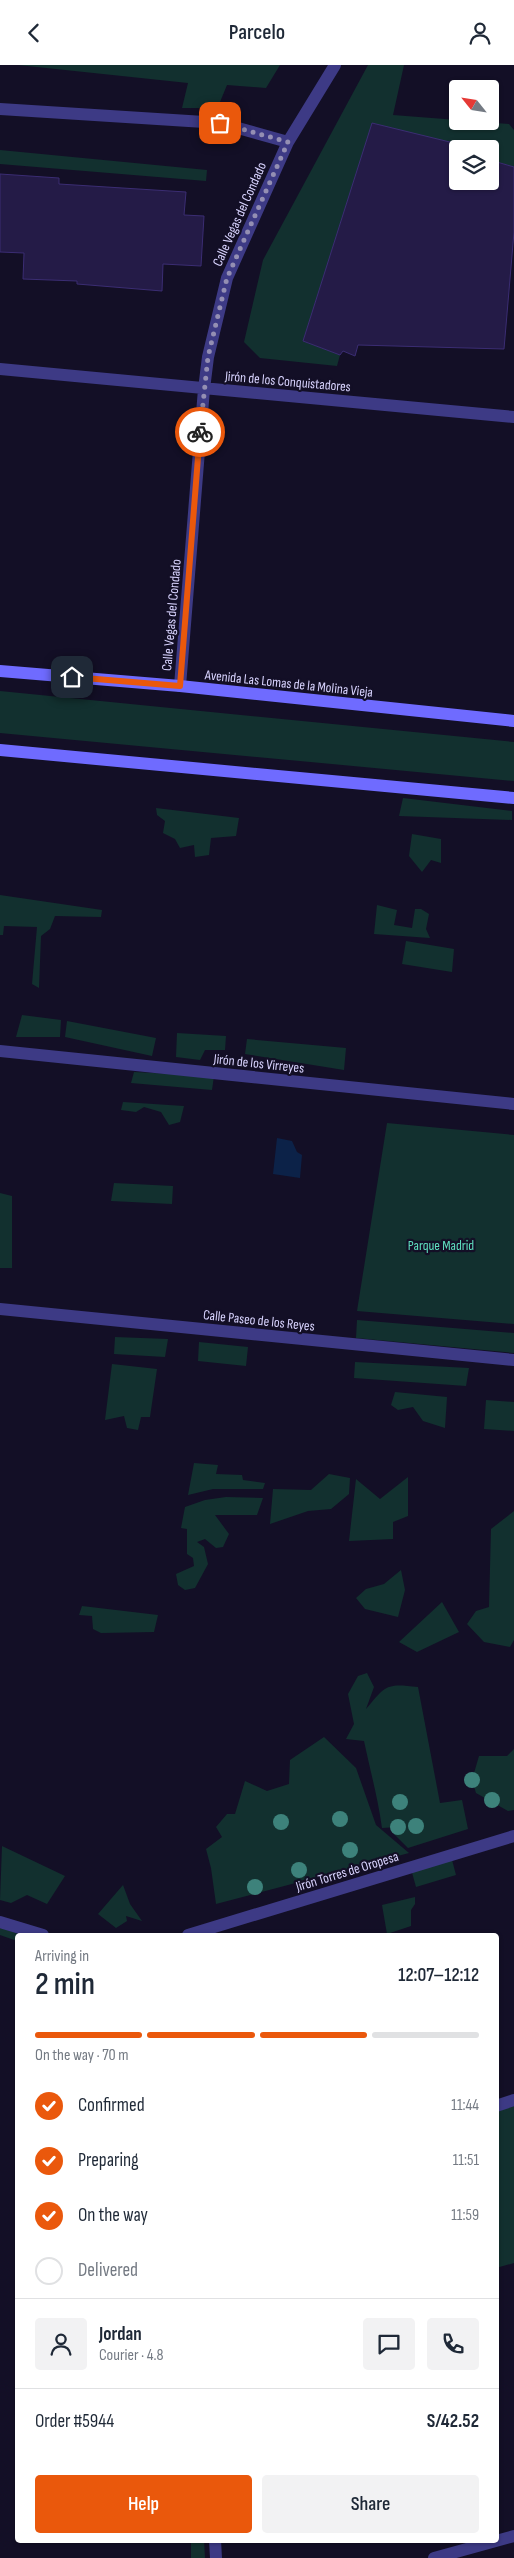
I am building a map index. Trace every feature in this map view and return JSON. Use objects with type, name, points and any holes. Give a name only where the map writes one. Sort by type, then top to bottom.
[{"type":"street","name":"Calle Vegas del Condado","points":[[180,686],[204,389],[208,357],[227,278],[288,142],[335,65]]},
{"type":"street","points":[[0,109],[220,123],[288,142]]},
{"type":"street","name":"Jirón de los Conquistadores","points":[[0,369],[514,417]]},
{"type":"street","name":"Avenida Las Lomas de la Molina Vieja","points":[[0,671],[180,686],[514,721]]},
{"type":"street","points":[[0,750],[514,797]]},
{"type":"street","name":"Jirón de los Virreyes","points":[[0,1051],[514,1104]]},
{"type":"street","name":"Calle Paseo de los Reyes","points":[[0,1309],[514,1360]]},
{"type":"street","name":"Jirón Torres de Oropesa","points":[[195,1933],[514,1836]]},
{"type":"street","points":[[0,1923],[35,1933]]},
{"type":"street","points":[[499,2105],[514,2100]]},
{"type":"street","points":[[499,2540],[514,2536]]},
{"type":"street","points":[[215,2543],[216,2558]]},
{"type":"street","points":[[434,2558],[489,2543]]},
{"type":"green space","points":[[18,65],[280,65],[266,88],[227,85],[220,102],[207,108],[182,108],[188,83]]},
{"type":"green space","points":[[368,65],[404,65],[393,115],[449,119],[449,130],[499,130],[499,123],[509,124],[514,130],[514,167],[499,163],[499,140],[449,140],[449,146],[373,123],[303,341],[340,355],[337,366],[260,358],[244,342],[263,260]]},
{"type":"green space","points":[[0,150],[207,170],[206,181],[0,164]]},
{"type":"green space","points":[[0,691],[514,742],[514,781],[0,733]]},
{"type":"green space","points":[[403,798],[512,811],[512,820],[399,816]]},
{"type":"green space","points":[[156,808],[239,818],[236,836],[211,838],[209,855],[195,857],[194,845],[180,848],[175,839],[163,833],[165,821],[157,815]]},
{"type":"green space","points":[[412,834],[441,839],[441,863],[431,860],[422,872],[409,856]]},
{"type":"green space","points":[[0,895],[102,910],[101,917],[55,916],[50,929],[41,936],[39,988],[32,984],[37,927],[4,926],[3,935],[0,935]]},
{"type":"green space","points":[[377,905],[397,910],[394,925],[412,928],[415,909],[421,909],[429,914],[426,929],[430,938],[374,934]]},
{"type":"green space","points":[[406,941],[454,949],[452,972],[402,964]]},
{"type":"green space","points":[[22,1015],[61,1020],[60,1037],[16,1037]]},
{"type":"green space","points":[[67,1021],[156,1038],[152,1056],[65,1037]]},
{"type":"green space","points":[[177,1033],[226,1036],[225,1050],[205,1050],[200,1060],[176,1057]]},
{"type":"green space","points":[[247,1039],[346,1048],[344,1070],[245,1054]]},
{"type":"green space","points":[[134,1072],[214,1076],[212,1090],[131,1083]]},
{"type":"green space","points":[[123,1102],[184,1106],[180,1122],[169,1125],[161,1112],[144,1107],[136,1112],[121,1110]]},
{"type":"green space","name":"Parque Madrid","points":[[387,1123],[514,1135],[514,1324],[357,1311]]},
{"type":"green space","points":[[114,1183],[173,1186],[172,1204],[111,1201]]},
{"type":"green space","points":[[0,1193],[12,1196],[12,1268],[0,1268]]},
{"type":"green space","points":[[357,1320],[514,1333],[514,1353],[356,1338]]},
{"type":"green space","points":[[115,1337],[168,1339],[165,1357],[114,1354]]},
{"type":"green space","points":[[199,1342],[248,1347],[246,1366],[198,1361]]},
{"type":"green space","points":[[355,1362],[469,1368],[466,1386],[354,1378]]},
{"type":"green space","points":[[112,1364],[157,1369],[150,1417],[141,1417],[138,1430],[127,1428],[124,1416],[105,1420]]},
{"type":"green space","points":[[395,1392],[447,1397],[445,1428],[423,1421],[413,1407],[398,1410],[391,1405]]},
{"type":"green space","points":[[486,1400],[514,1402],[514,1431],[484,1429]]},
{"type":"green space","points":[[194,1463],[218,1465],[216,1474],[242,1475],[243,1480],[265,1483],[263,1489],[213,1489],[188,1495]]},
{"type":"green space","points":[[329,1474],[350,1478],[349,1494],[331,1509],[308,1511],[270,1524],[273,1489],[311,1490]]},
{"type":"green space","points":[[408,1477],[408,1516],[393,1522],[393,1539],[349,1541],[356,1479],[380,1499]]},
{"type":"green space","points":[[226,1497],[263,1498],[257,1515],[215,1515],[229,1534],[223,1547],[216,1548],[205,1539],[197,1542],[204,1547],[208,1564],[195,1588],[185,1590],[178,1585],[176,1574],[194,1566],[193,1558],[187,1554],[187,1529],[181,1528],[185,1507],[205,1500]]},
{"type":"green space","points":[[514,1511],[514,1640],[510,1647],[484,1642],[467,1624],[476,1611],[489,1607],[491,1529]]},
{"type":"green space","points":[[401,1570],[405,1590],[398,1617],[365,1609],[356,1598],[366,1589],[384,1584]]},
{"type":"green space","points":[[442,1602],[459,1632],[417,1652],[399,1642]]},
{"type":"green space","points":[[82,1606],[158,1615],[154,1632],[101,1633],[93,1629],[92,1616],[79,1615]]},
{"type":"green space","points":[[367,1673],[374,1687],[366,1709],[388,1687],[399,1685],[418,1687],[440,1803],[462,1800],[468,1829],[408,1848],[394,1834],[398,1827],[382,1828],[364,1741],[346,1739],[354,1724],[348,1694],[358,1676]]},
{"type":"green space","points":[[324,1737],[356,1768],[376,1825],[409,1853],[216,1904],[211,1868],[206,1849],[222,1837],[216,1827],[227,1814],[235,1814],[245,1781],[267,1791],[289,1784],[290,1760]]},
{"type":"green space","points":[[514,1749],[514,1810],[508,1811],[476,1793],[472,1780],[479,1756],[507,1756]]},
{"type":"green space","points":[[2,1846],[65,1876],[47,1904],[27,1895],[11,1903],[0,1900]]},
{"type":"green space","points":[[451,1856],[456,1875],[416,1887],[411,1869]]},
{"type":"green space","points":[[123,1885],[130,1904],[142,1921],[126,1916],[127,1921],[116,1928],[98,1914]]},
{"type":"green space","points":[[415,1897],[415,1904],[411,1910],[411,1926],[387,1933],[382,1905]]},
{"type":"green space","points":[[0,1928],[2,1928],[16,1933],[15,1940],[0,1935]]},
{"type":"green space","points":[[514,2104],[514,2263],[499,2267],[499,2109]]},
{"type":"green space","points":[[191,2543],[204,2543],[205,2558],[191,2558]]},
{"type":"water","points":[[277,1138],[292,1141],[297,1152],[302,1155],[300,1178],[273,1174]]},
{"type":"building","points":[[372,123],[449,142],[449,190],[499,190],[499,163],[514,167],[514,232],[504,349],[358,345],[355,356],[343,351],[340,355],[303,341]]},
{"type":"building","points":[[0,174],[59,178],[59,184],[186,192],[184,215],[204,216],[201,266],[163,264],[162,291],[77,284],[77,281],[23,279],[24,253],[0,252]]},
{"type":"way so far","points":[[200,432],[208,357],[227,278],[288,142],[220,123]]},
{"type":"route","points":[[72,677],[180,686],[200,432]]}]
